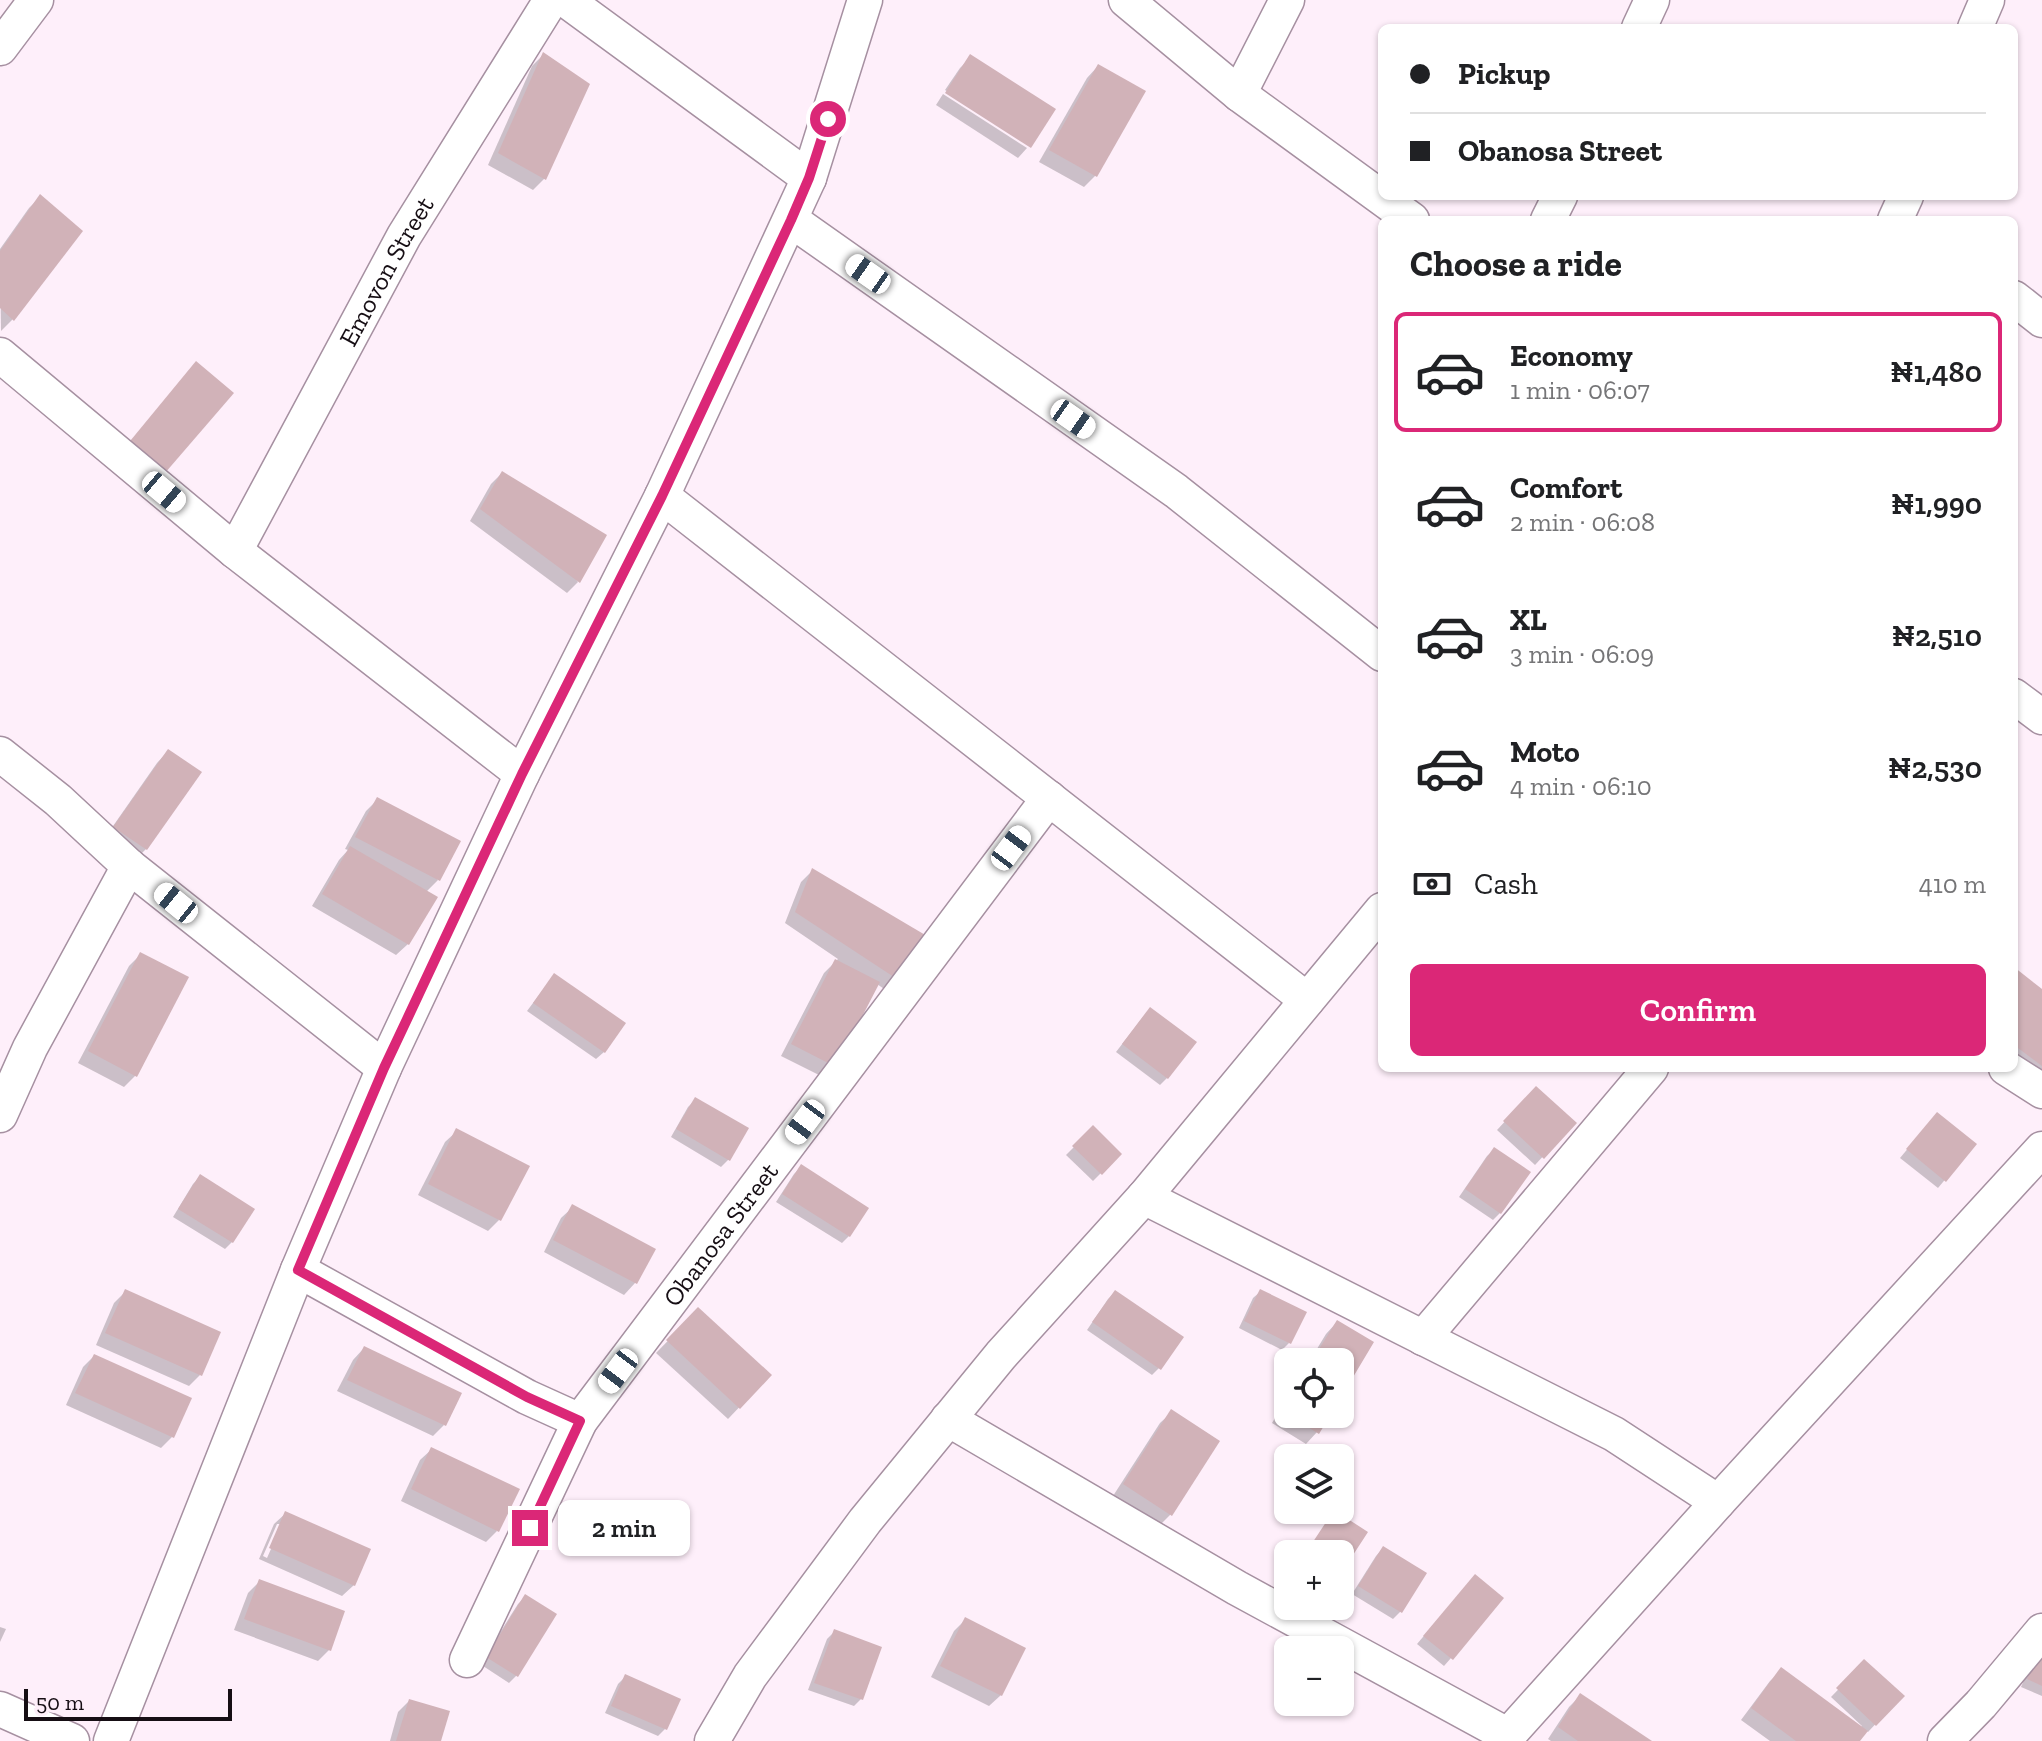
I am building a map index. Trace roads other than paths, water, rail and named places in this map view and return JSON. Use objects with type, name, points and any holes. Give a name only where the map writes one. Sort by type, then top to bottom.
[{"type":"street","points":[[0,48],[36,0]]},
{"type":"street","name":"Emovon Street","points":[[235,551],[404,236],[551,0]]},
{"type":"street","points":[[566,0],[809,178]]},
{"type":"street","points":[[111,1741],[298,1270],[384,1068],[522,774],[662,496],[791,220],[809,178],[865,0]]},
{"type":"street","points":[[1126,0],[1239,94],[1378,195]]},
{"type":"street","points":[[1239,94],[1287,0]]},
{"type":"street","points":[[1641,24],[1652,0]]},
{"type":"street","points":[[1977,24],[1987,0]]},
{"type":"street","points":[[1385,200],[1407,216]]},
{"type":"street","points":[[791,220],[1176,491],[1378,651]]},
{"type":"street","points":[[2018,301],[2042,320]]},
{"type":"street","points":[[0,355],[235,551],[522,774]]},
{"type":"street","points":[[662,496],[1307,1000]]},
{"type":"street","points":[[2018,699],[2042,717]]},
{"type":"street","points":[[0,754],[58,800],[129,866],[384,1068]]},
{"type":"street","name":"Obanosa Street","points":[[467,1660],[580,1421],[1049,798]]},
{"type":"street","points":[[0,1115],[30,1048],[129,866]]},
{"type":"street","points":[[712,1741],[750,1676],[865,1521],[1001,1355],[1144,1197],[1378,915]]},
{"type":"street","points":[[1423,1338],[1648,1072]]},
{"type":"street","points":[[2012,1072],[2042,1091]]},
{"type":"street","points":[[948,1419],[1237,1588],[1505,1738],[2042,1149]]},
{"type":"street","points":[[1144,1197],[1614,1434],[1718,1502]]},
{"type":"street","points":[[298,1270],[527,1397],[580,1421]]},
{"type":"street","points":[[1945,1741],[1981,1704],[2042,1631]]},
{"type":"street","points":[[0,1709],[72,1741]]}]
